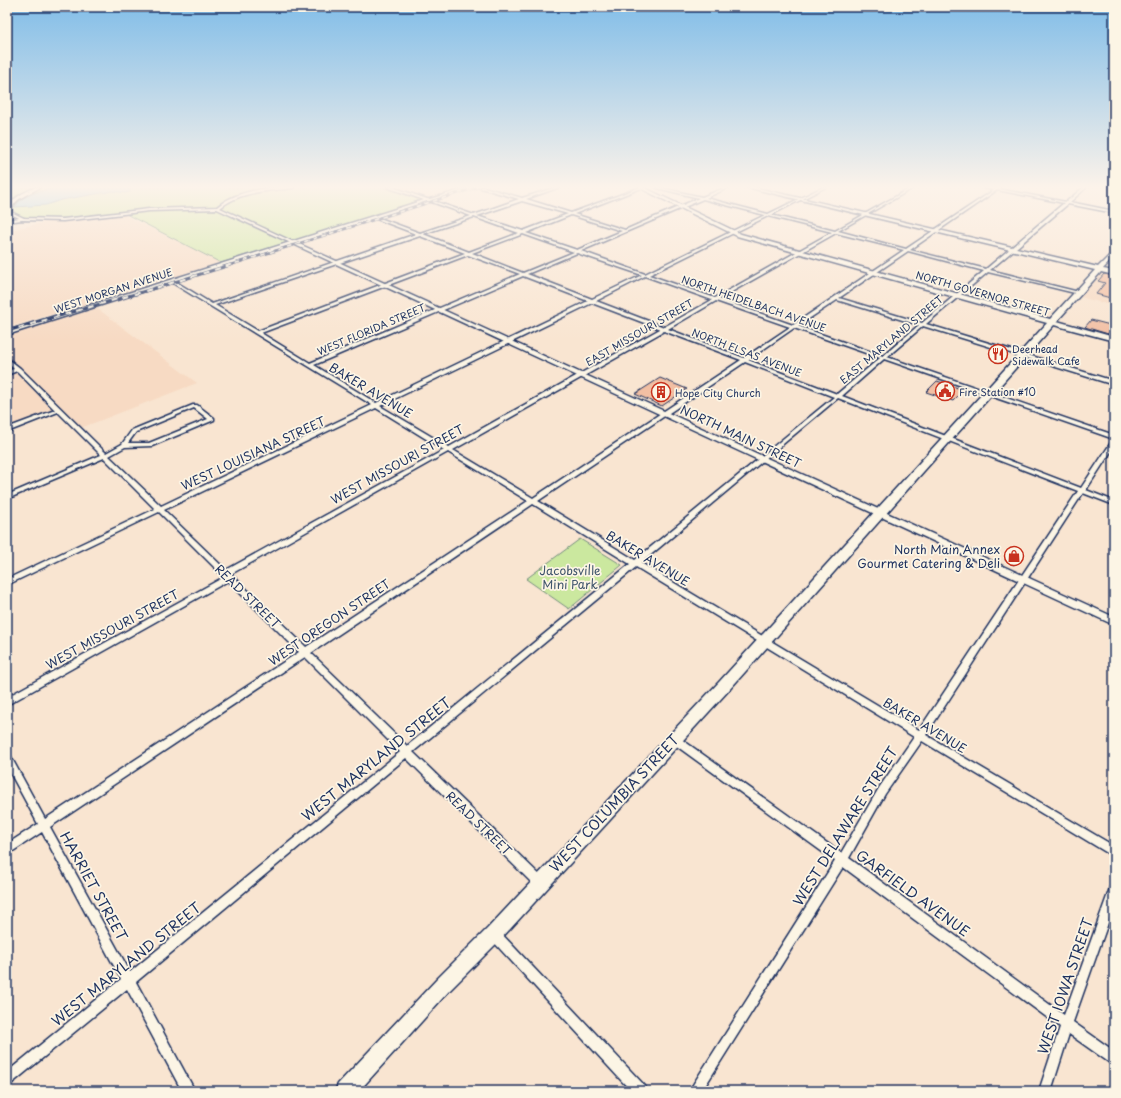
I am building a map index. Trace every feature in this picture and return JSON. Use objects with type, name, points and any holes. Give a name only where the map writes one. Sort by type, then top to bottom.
[{"type":"main road","name":"NORTH GOVERNOR STREET","points":[[753,238],[1114,340]]},
{"type":"main road","points":[[966,238],[1114,273]]},
{"type":"main road","name":"WEST COLUMBIA STREET","points":[[345,1091],[443,985],[494,934],[764,642],[1114,252]]},
{"type":"street","points":[[284,238],[294,243]]},
{"type":"street","name":"WEST MORGAN AVENUE","points":[[7,334],[309,238]]},
{"type":"street","points":[[212,305],[407,238]]},
{"type":"street","name":"NORTH ELSAS AVENUE","points":[[430,238],[1114,503]]},
{"type":"street","points":[[258,333],[507,238]]},
{"type":"street","name":"NORTH HEIDELBACH AVENUE","points":[[541,238],[1114,437]]},
{"type":"street","name":"WEST FLORIDA STREET","points":[[310,365],[608,238]]},
{"type":"street","name":"WEST LOUISIANA STREET","points":[[7,582],[378,406],[719,238]]},
{"type":"street","name":"EAST MISSOURI STREET","points":[[581,376],[824,238]]},
{"type":"street","points":[[860,238],[1077,293]]},
{"type":"street","name":"WEST OREGON STREET","points":[[7,850],[664,414],[924,238]]},
{"type":"street","name":"EAST MARYLAND STREET","points":[[763,459],[1025,238]]},
{"type":"street","name":"NORTH MAIN STREET","points":[[294,243],[879,514],[1114,621]]},
{"type":"street","name":"BAKER AVENUE","points":[[172,281],[764,642],[1114,852]]},
{"type":"street","points":[[836,298],[1114,383]]},
{"type":"street","name":"READ STREET","points":[[7,360],[18,369],[104,456],[540,883]]},
{"type":"street","points":[[7,373],[18,369]]},
{"type":"street","name":"WEST MISSOURI STREET","points":[[7,701],[581,376]]},
{"type":"street","points":[[7,497],[104,456],[124,445],[134,431],[195,406],[212,419],[150,445],[124,445]]},
{"type":"street","points":[[7,430],[59,410]]},
{"type":"street","name":"WEST DELAWARE STREET","points":[[695,1091],[842,860],[882,791],[921,735],[1114,442]]},
{"type":"street","name":"WEST MARYLAND STREET","points":[[7,1080],[763,459]]},
{"type":"street","name":"GARFIELD AVENUE","points":[[674,739],[1114,1059]]},
{"type":"street","name":"HARRIET STREET","points":[[7,758],[189,1091]]},
{"type":"street","name":"WEST IOWA STREET","points":[[1045,1091],[1114,891]]},
{"type":"street","points":[[494,934],[640,1091]]},
{"type":"shaded area","points":[[7,238],[171,238],[221,263],[7,328]]},
{"type":"shaded area","points":[[1101,273],[1114,276],[1114,306],[1080,297]]},
{"type":"shaded area","points":[[94,306],[197,383],[78,429],[59,410],[7,430],[7,333]]},
{"type":"green space","points":[[173,238],[301,238],[221,263]]},
{"type":"green space","name":"Jacobsville Mini Park","points":[[580,539],[622,565],[569,609],[526,579]]},
{"type":"building","points":[[1104,274],[1114,276],[1114,299],[1096,294],[1105,283],[1098,281]]},
{"type":"building","points":[[1091,320],[1114,327],[1108,334],[1085,327]]},
{"type":"building","name":"Hope City Church","points":[[660,378],[687,389],[662,406],[635,394]]},
{"type":"building","name":"Fire Station #10","points":[[937,381],[964,390],[953,401],[926,392]]},
{"type":"building","name":"North Main Annex Gourmet Catering & Deli","points":[[1014,548],[1023,552],[1014,565],[1005,560]]},
{"type":"railway","points":[[227,266],[315,238]]},
{"type":"railway","points":[[7,331],[230,265]]},
{"type":"place","name":"Deerhead Sidewalk Cafe","points":[[998,354]]},
{"type":"place","name":"Fire Station #10","points":[[945,391]]},
{"type":"place","name":"Hope City Church","points":[[661,392]]},
{"type":"place","name":"North Main Annex Gourmet Catering & Deli","points":[[1014,556]]}]
